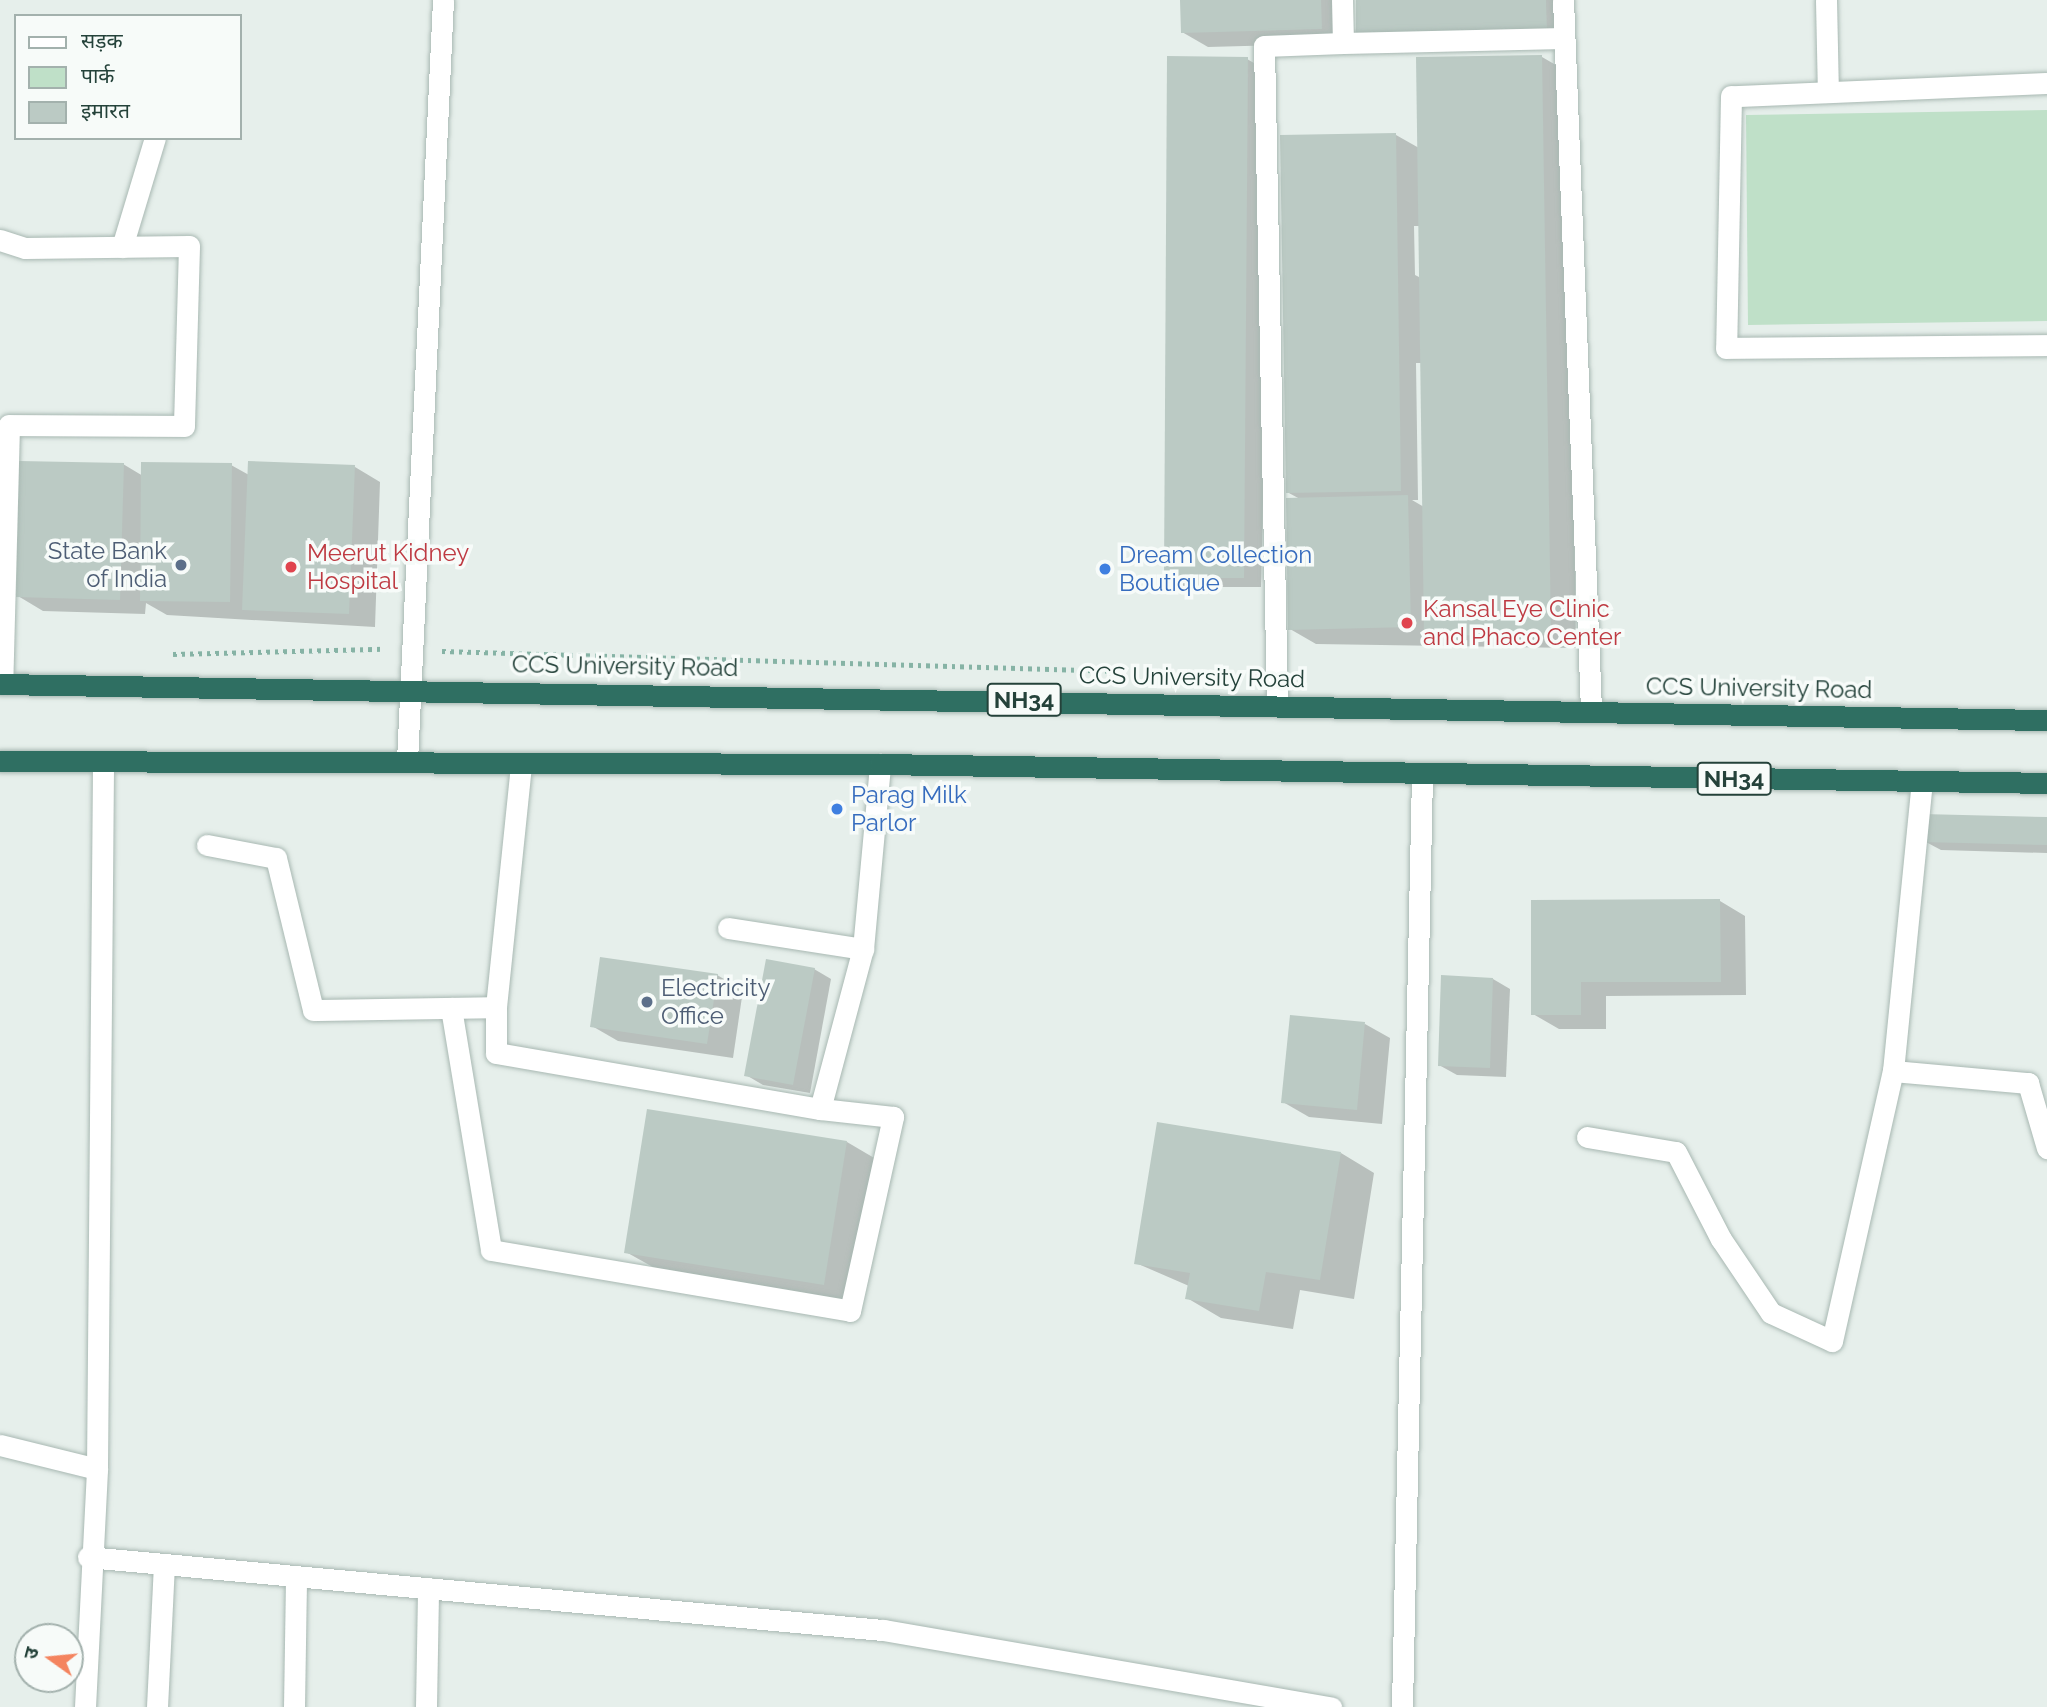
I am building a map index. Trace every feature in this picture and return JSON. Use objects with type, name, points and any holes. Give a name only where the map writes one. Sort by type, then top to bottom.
[{"type":"highway","name":"CCS University Road","points":[[1,684],[407,688],[2047,720]]},
{"type":"highway","name":"NH34","points":[[0,761],[103,764],[407,761],[521,765],[880,764],[1422,775],[2047,783]]},
{"type":"street","points":[[407,761],[407,688],[443,0]]},
{"type":"street","points":[[1342,0],[1343,43]]},
{"type":"street","points":[[1563,0],[1591,710]]},
{"type":"street","points":[[1826,0],[1828,92]]},
{"type":"street","points":[[1277,705],[1264,46],[1564,38]]},
{"type":"street","points":[[2047,83],[1731,96],[1726,348],[2047,345]]},
{"type":"street","points":[[122,247],[154,140]]},
{"type":"street","points":[[0,240],[25,248],[189,246],[184,426],[9,425],[1,684]]},
{"type":"street","points":[[85,1707],[88,1557],[97,1469],[103,764]]},
{"type":"street","points":[[820,1109],[863,949],[880,764]]},
{"type":"street","points":[[451,1008],[491,1250],[850,1311],[893,1117],[820,1109],[496,1053],[496,1007],[521,765]]},
{"type":"street","points":[[1402,1707],[1422,775]]},
{"type":"street","points":[[1587,1137],[1676,1152],[1721,1239],[1771,1313],[1832,1341],[1893,1071],[1922,781]]},
{"type":"street","points":[[206,845],[275,858],[313,1010],[496,1007]]},
{"type":"street","points":[[728,928],[863,949]]},
{"type":"street","points":[[1893,1071],[2028,1083],[2047,1147]]},
{"type":"street","points":[[0,1445],[97,1469]]},
{"type":"street","points":[[88,1557],[883,1630],[1331,1707]]},
{"type":"street","points":[[157,1707],[164,1564]]},
{"type":"street","points":[[294,1707],[296,1577]]},
{"type":"street","points":[[426,1707],[428,1588]]},
{"type":"green space","points":[[2047,110],[2047,321],[1748,325],[1746,115]]},
{"type":"building","points":[[1180,0],[1321,0],[1322,29],[1181,33]]},
{"type":"building","points":[[1356,0],[1546,0],[1547,32],[1356,38]]},
{"type":"building","points":[[1542,55],[1551,634],[1424,636],[1416,57]]},
{"type":"building","points":[[1167,56],[1248,57],[1244,578],[1164,578]]},
{"type":"building","points":[[1396,133],[1401,491],[1286,493],[1280,135]]},
{"type":"building","points":[[19,461],[124,463],[120,600],[16,597]]},
{"type":"building","points":[[248,461],[355,465],[349,614],[242,610]]},
{"type":"building","points":[[141,462],[232,463],[230,602],[140,601]]},
{"type":"building","points":[[1408,495],[1411,627],[1288,630],[1286,498]]},
{"type":"building","points":[[1922,814],[2047,817],[2047,845],[1922,842]]},
{"type":"building","points":[[1720,899],[1721,982],[1581,982],[1581,1015],[1531,1015],[1531,900]]},
{"type":"building","points":[[600,957],[718,974],[707,1044],[590,1027]]},
{"type":"building","points":[[766,959],[815,968],[793,1085],[744,1076]]},
{"type":"building","points":[[1441,975],[1493,978],[1490,1068],[1438,1066]]},
{"type":"building","points":[[1290,1015],[1365,1022],[1357,1110],[1281,1103]]},
{"type":"building","points":[[647,1109],[847,1141],[824,1285],[624,1253]]},
{"type":"building","points":[[1157,1122],[1341,1152],[1320,1280],[1266,1272],[1259,1311],[1185,1299],[1190,1273],[1134,1264]]},
{"type":"place","name":"State Bank of India","points":[[181,565]]},
{"type":"place","name":"Meerut Kidney Hospital","points":[[291,567]]},
{"type":"place","name":"Dream Collection Boutique","points":[[1105,569]]},
{"type":"place","name":"Kansal Eye Clinic and Phaco Center","points":[[1407,623]]},
{"type":"place","name":"Parag Milk Parlor","points":[[837,809]]},
{"type":"place","name":"Electricity Office","points":[[647,1002]]}]
